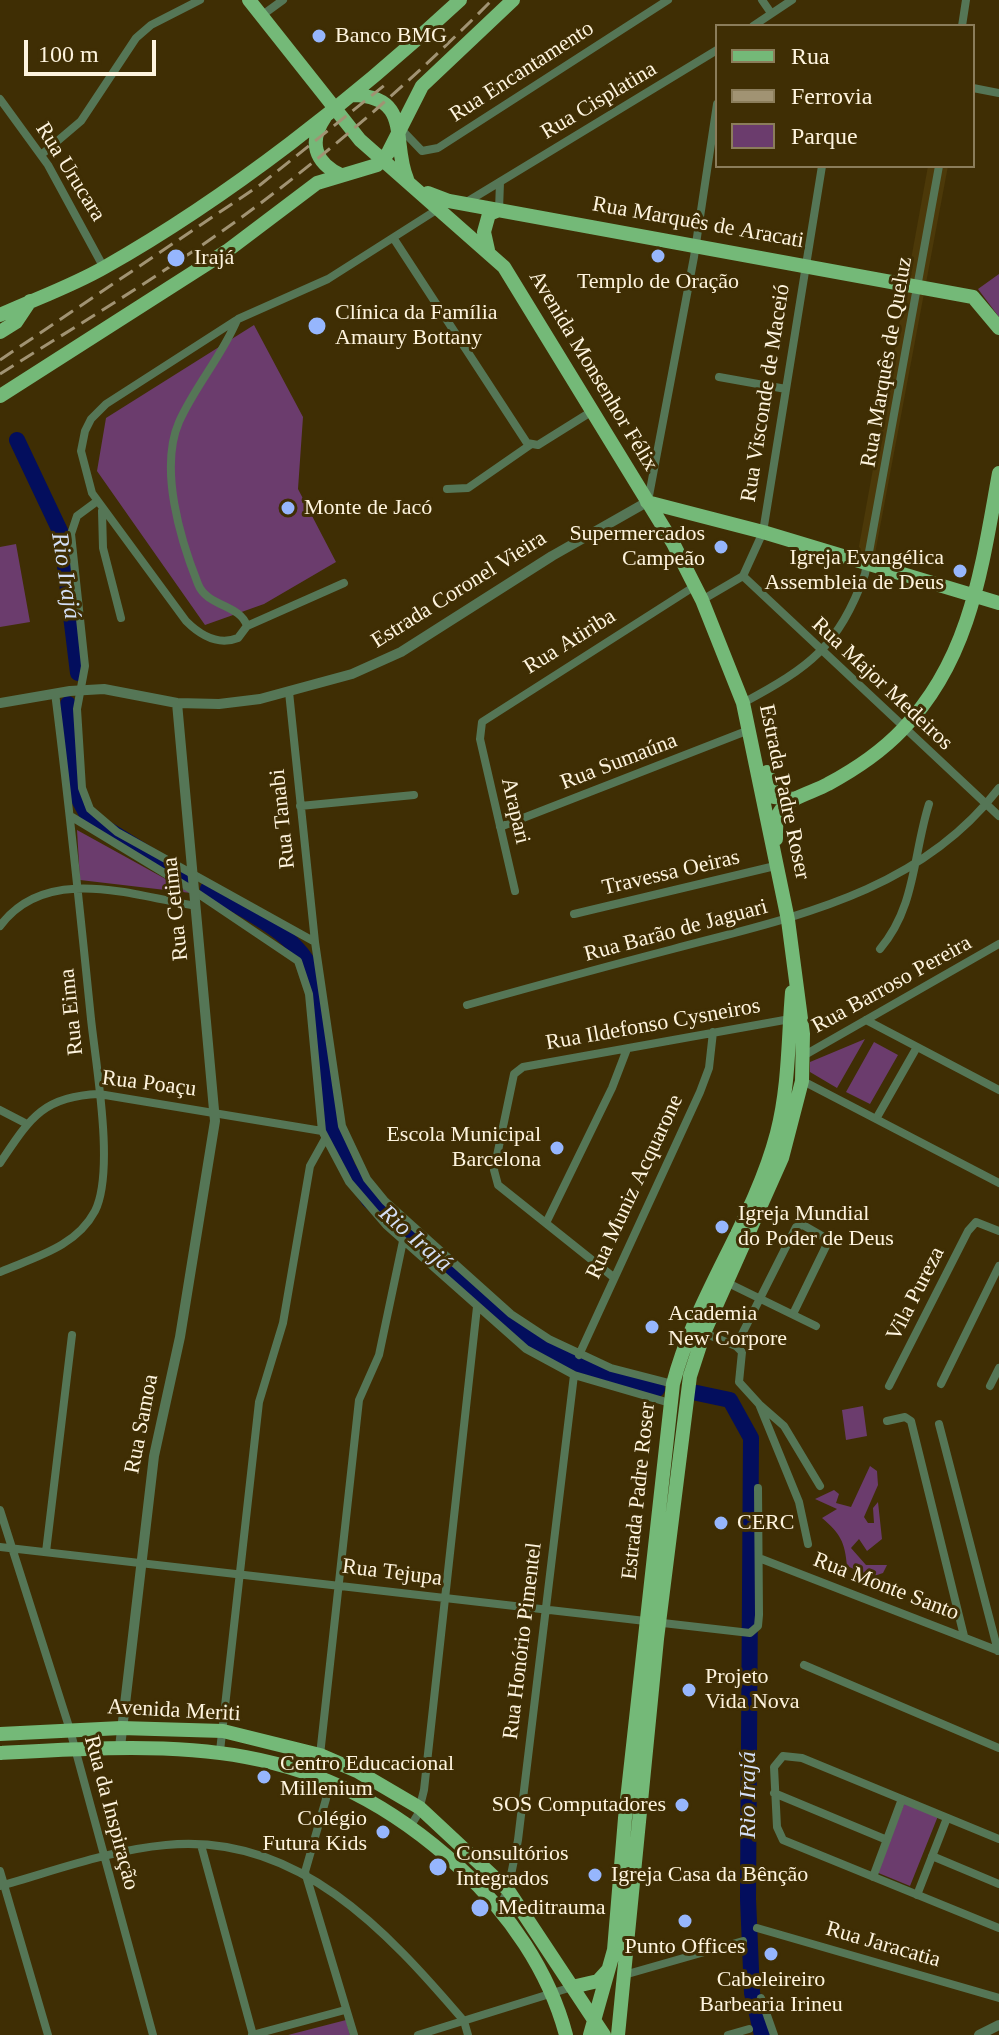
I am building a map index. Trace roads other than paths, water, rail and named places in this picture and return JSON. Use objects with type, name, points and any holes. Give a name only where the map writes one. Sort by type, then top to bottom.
[{"type":"main road","name":"Avenida Monsenhor Félix","points":[[249,0],[330,112],[382,161],[488,250],[516,284],[647,502],[763,532],[999,603]]},
{"type":"main road","points":[[0,315],[104,268],[172,226],[353,95],[460,0]]},
{"type":"main road","points":[[0,396],[218,258],[317,183],[371,168],[382,161],[422,86],[513,0]]},
{"type":"main road","points":[[353,95],[378,98],[394,114],[400,128],[399,158],[412,185]]},
{"type":"main road","points":[[330,112],[318,127],[315,147],[322,163],[341,175]]},
{"type":"main road","name":"Rua Marquês de Aracati","points":[[412,185],[442,199],[494,212],[696,245],[973,297],[999,328]]},
{"type":"main road","points":[[438,209],[494,212],[484,232],[488,250]]},
{"type":"main road","points":[[0,332],[16,322],[31,301]]},
{"type":"main road","points":[[775,865],[777,817],[785,806],[848,772],[903,729],[949,664],[977,595],[999,473]]},
{"type":"main road","name":"Estrada Padre Roser","points":[[593,2028],[611,1966],[653,1622],[686,1400],[704,1333],[782,1158],[802,1081],[803,1056],[788,920],[775,865],[752,732],[698,593],[647,502]]},
{"type":"main road","points":[[952,588],[982,567]]},
{"type":"main road","points":[[982,567],[978,593],[999,603]]},
{"type":"main road","points":[[752,732],[762,754],[774,797],[798,798]]},
{"type":"main road","name":"Estrada Padre Roser","points":[[618,2035],[673,1384],[692,1324],[755,1191],[774,1143],[788,1074],[794,968]]},
{"type":"main road","name":"Avenida Meriti","points":[[0,1734],[121,1728],[223,1731],[320,1755],[381,1783],[420,1808],[508,1890],[572,1987],[593,2028],[604,2035]]},
{"type":"main road","name":"Avenida Meriti","points":[[0,1753],[120,1747],[220,1751],[280,1763],[370,1799],[458,1866],[499,1907],[554,1994],[566,2035]]},
{"type":"main road","points":[[572,1987],[598,1981],[611,1966]]},
{"type":"street","points":[[41,155],[81,121],[136,38],[151,25],[200,0]]},
{"type":"street","points":[[260,16],[283,0]]},
{"type":"street","name":"Rua Encantamento","points":[[400,128],[422,151],[438,148],[656,3],[668,0]]},
{"type":"street","points":[[762,0],[771,13]]},
{"type":"street","points":[[756,24],[792,0]]},
{"type":"street","points":[[962,24],[966,0]]},
{"type":"street","name":"Rua Cisplatina","points":[[465,203],[715,51]]},
{"type":"street","points":[[975,88],[999,93]]},
{"type":"street","name":"Rua Urucara","points":[[0,99],[41,155],[104,268]]},
{"type":"street","points":[[647,502],[696,245],[715,117]]},
{"type":"street","name":"Rua Visconde de Maceió","points":[[743,576],[763,532],[822,168]]},
{"type":"street","name":"Rua Marquês de Queluz","points":[[822,652],[848,616],[869,563],[939,168]]},
{"type":"street","points":[[494,212],[500,182]]},
{"type":"street","points":[[344,583],[247,626],[238,638],[222,642],[192,627],[96,502],[86,481],[81,451],[91,419],[106,404],[238,319],[309,290],[438,209]]},
{"type":"street","points":[[394,239],[530,445]]},
{"type":"street","points":[[238,319],[179,423],[171,462],[180,522],[197,584],[206,597],[239,615],[247,626]]},
{"type":"street","points":[[719,377],[786,389]]},
{"type":"street","points":[[447,489],[468,488],[530,445],[538,445],[594,410]]},
{"type":"street","points":[[96,502],[77,516],[71,534],[85,652],[77,733],[82,788],[90,809],[105,824],[315,942]]},
{"type":"street","name":"Estrada Coronel Vieira","points":[[0,703],[81,690],[115,690],[177,703],[241,702],[289,692],[385,661],[552,556],[647,502]]},
{"type":"street","points":[[102,511],[103,548],[121,618]]},
{"type":"street","name":"Rua Atiriba","points":[[480,739],[482,722],[490,714],[698,593],[743,576]]},
{"type":"street","name":"Rua Major Medeiros","points":[[743,576],[999,816]]},
{"type":"street","points":[[743,703],[822,652]]},
{"type":"street","name":"Rua Tanabi","points":[[289,692],[315,942],[337,1105],[342,1126],[367,1179],[396,1212],[511,1314],[579,1355],[611,1368],[673,1384]]},
{"type":"street","name":"Rua Eima","points":[[0,1272],[75,1237],[95,1211],[103,1180],[99,1094],[72,817],[55,693]]},
{"type":"street","name":"Rua Cetima","points":[[177,703],[216,1111]]},
{"type":"street","name":"Rua Sumaúna","points":[[500,827],[752,732]]},
{"type":"street","name":"Arapari","points":[[480,739],[515,891]]},
{"type":"street","name":"Rua Barão de Jaguari","points":[[467,1005],[788,920],[847,899],[915,866],[987,804],[999,788]]},
{"type":"street","points":[[300,806],[414,795]]},
{"type":"street","points":[[880,949],[895,929],[909,898],[916,848],[929,804]]},
{"type":"street","points":[[72,817],[290,953],[304,971],[324,1135],[365,1203],[403,1241],[526,1349],[574,1375],[670,1403]]},
{"type":"street","name":"Travessa Oeiras","points":[[574,914],[775,865]]},
{"type":"street","points":[[0,926],[13,911],[39,894],[78,888],[196,906]]},
{"type":"street","name":"Rua Barroso Pereira","points":[[803,1056],[999,944]]},
{"type":"street","name":"Rua Ildefonso Cysneiros","points":[[546,1223],[507,1194],[495,1178],[512,1079],[523,1067],[790,1019]]},
{"type":"street","points":[[866,1020],[996,1086]]},
{"type":"street","name":"Rua Muniz Acquarone","points":[[579,1355],[612,1276],[700,1092],[709,1068],[713,1032]]},
{"type":"street","points":[[876,1119],[917,1047]]},
{"type":"street","points":[[612,1276],[546,1223],[612,1088],[627,1049]]},
{"type":"street","points":[[788,1074],[999,1183]]},
{"type":"street","name":"Rua Poaçu","points":[[0,1163],[27,1124],[55,1102],[99,1094],[216,1111],[324,1135]]},
{"type":"street","points":[[0,1110],[27,1124]]},
{"type":"street","name":"Rua Samoa","points":[[120,1747],[154,1456],[182,1325],[216,1111]]},
{"type":"street","points":[[220,1751],[259,1402],[283,1323],[310,1166],[324,1135]]},
{"type":"street","name":"Vila Pureza","points":[[889,1386],[968,1231],[979,1222],[999,1231]]},
{"type":"street","points":[[736,1346],[796,1227],[803,1225],[827,1237],[828,1244],[793,1314]]},
{"type":"street","points":[[354,2035],[305,1872],[324,1808],[325,1779],[320,1755],[359,1400],[379,1355],[403,1241]]},
{"type":"street","points":[[941,1384],[999,1266]]},
{"type":"street","points":[[728,1283],[816,1326]]},
{"type":"street","points":[[410,1827],[420,1808],[477,1307]]},
{"type":"street","points":[[704,1333],[736,1346],[742,1352],[739,1382],[784,1426],[820,1486]]},
{"type":"street","points":[[46,1552],[72,1335]]},
{"type":"street","points":[[990,1386],[999,1368]]},
{"type":"street","name":"Rua Honório Pimentel","points":[[499,1907],[508,1890],[518,1840],[574,1375]]},
{"type":"street","points":[[759,1404],[796,1492],[808,1544]]},
{"type":"street","points":[[887,1421],[905,1417],[911,1421],[964,1636]]},
{"type":"street","points":[[939,1424],[999,1651]]},
{"type":"street","name":"Rua Tejupa","points":[[0,1547],[746,1634],[758,1626],[758,1488]]},
{"type":"street","name":"Rua da Inspiração","points":[[0,1510],[76,1749],[153,2035]]},
{"type":"street","name":"Rua Monte Santo","points":[[759,1558],[999,1651]]},
{"type":"street","points":[[804,1665],[999,1748]]},
{"type":"street","points":[[999,1839],[789,1756],[779,1758],[774,1767],[778,1832],[783,1840],[999,1928]]},
{"type":"street","points":[[774,1793],[887,1840]]},
{"type":"street","points":[[873,1877],[902,1799]]},
{"type":"street","points":[[917,1895],[947,1818]]},
{"type":"street","points":[[201,1845],[253,2035],[345,2010]]},
{"type":"street","points":[[2,1885],[145,1848],[201,1845],[240,1850],[305,1872],[387,1936],[464,2021],[468,2035]]},
{"type":"street","points":[[932,1856],[999,1884]]},
{"type":"street","points":[[0,1871],[48,2035]]},
{"type":"street","name":"Rua Jaracatia","points":[[757,1928],[999,1998]]},
{"type":"street","points":[[624,1975],[743,1941]]},
{"type":"street","points":[[418,2035],[572,1987]]},
{"type":"street","points":[[761,1998],[774,2035]]},
{"type":"street","points":[[979,2035],[999,2025]]},
{"type":"street","points":[[728,2035],[749,2029]]},
{"type":"waterway","name":"Rio Irajá","points":[[17,440],[61,533],[78,673]]},
{"type":"waterway","name":"Rio Irajá","points":[[68,704],[77,796],[89,818],[189,879]]},
{"type":"waterway","name":"Rio Irajá","points":[[208,889],[283,935],[296,947],[314,975],[332,1129],[348,1168],[369,1200],[497,1314],[535,1343],[597,1373],[657,1389]]},
{"type":"waterway","name":"Rio Irajá","points":[[697,1393],[730,1400],[751,1438],[748,1899],[752,1993],[762,2035]]},
{"type":"railway","points":[[0,374],[173,264],[274,193],[386,100],[492,0]]},
{"type":"railway","points":[[0,360],[260,185],[386,84]]},
{"type":"place","name":"Banco BMG","points":[[319,36]]},
{"type":"place","name":"Templo de Oração","points":[[658,256]]},
{"type":"place","name":"Irajá","points":[[176,258]]},
{"type":"place","name":"Clínica da Família Amaury Bottany","points":[[317,326]]},
{"type":"place","name":"Monte de Jacó","points":[[288,508]]},
{"type":"place","name":"Supermercados Campeão","points":[[721,547]]},
{"type":"place","name":"Igreja Evangélica Assembleia de Deus","points":[[960,571]]},
{"type":"place","name":"Escola Municipal Barcelona","points":[[557,1148]]},
{"type":"place","name":"Igreja Mundial do Poder de Deus","points":[[722,1227]]},
{"type":"place","name":"Academia New Corpore","points":[[652,1327]]},
{"type":"place","name":"CERC","points":[[721,1523]]},
{"type":"place","name":"Projeto Vida Nova","points":[[689,1690]]},
{"type":"place","name":"Centro Educacional Millenium","points":[[264,1777]]},
{"type":"place","name":"SOS Computadores","points":[[682,1805]]},
{"type":"place","name":"Colégio Futura Kids","points":[[383,1832]]},
{"type":"place","name":"Consultórios Integrados","points":[[438,1867]]},
{"type":"place","name":"Igreja Casa da Bênção","points":[[595,1875]]},
{"type":"place","name":"Meditrauma","points":[[480,1908]]},
{"type":"place","name":"Punto Offices","points":[[685,1921]]},
{"type":"place","name":"Cabeleireiro Barbearia Irineu","points":[[771,1954]]}]
